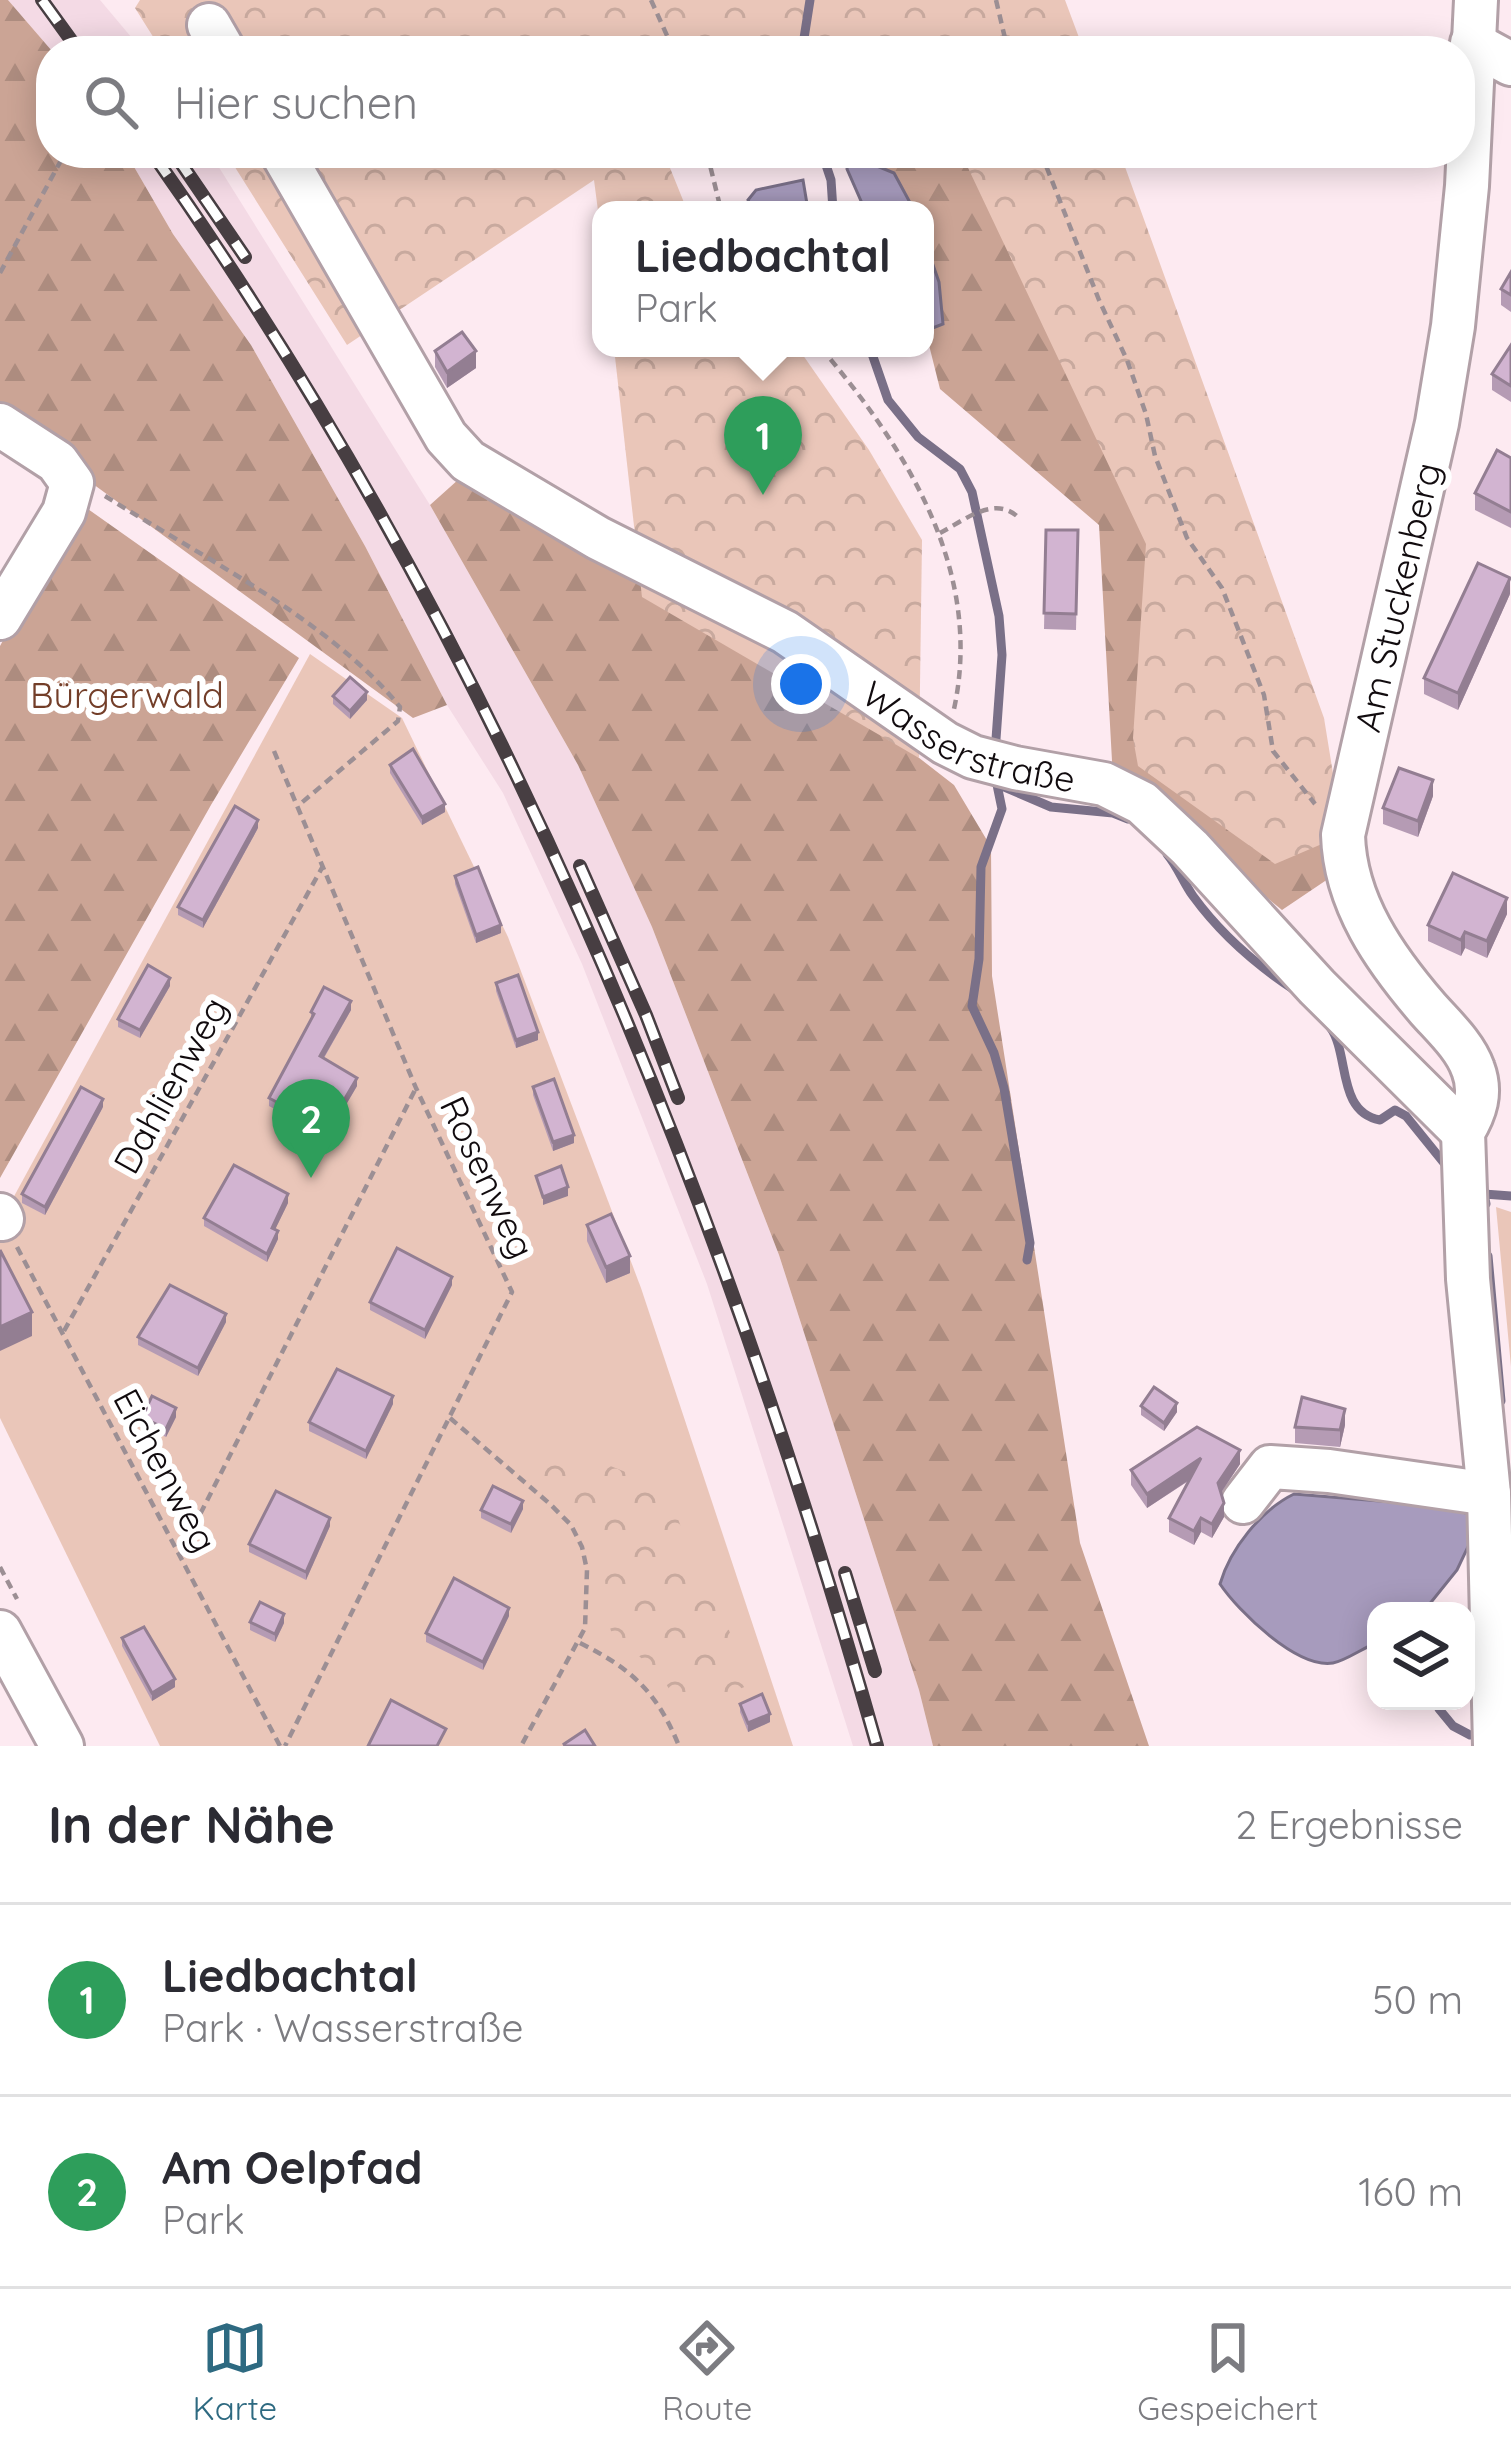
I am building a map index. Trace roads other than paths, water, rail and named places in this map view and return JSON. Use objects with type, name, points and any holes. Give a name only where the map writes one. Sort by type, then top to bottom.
[{"type":"street","name":"Am Stuckenberg","points":[[1473,36],[1476,0]]},
{"type":"street","points":[[1475,45],[1511,64]]},
{"type":"street","name":"Wasserstraße","points":[[291,168],[446,437],[468,461],[598,538],[784,632],[959,750],[1125,793],[1158,815],[1317,987],[1469,1121]]},
{"type":"street","name":"Am Stuckenberg","points":[[1468,168],[1437,424],[1346,822],[1344,868],[1353,895],[1401,976],[1473,1068],[1469,1121]]},
{"type":"street","points":[[0,425],[57,463],[72,483],[64,512],[0,618]]},
{"type":"street","points":[[1469,1121],[1468,1279],[1489,1494],[1495,1746]]},
{"type":"street","points":[[1243,1502],[1270,1467],[1489,1494]]},
{"type":"street","points":[[0,1632],[62,1746]]},
{"type":"waterway","points":[[804,36],[810,0]]},
{"type":"waterway","points":[[827,168],[832,201]]},
{"type":"waterway","points":[[873,357],[888,400],[918,437],[960,469],[972,492],[999,616],[1002,655],[995,753]]},
{"type":"waterway","points":[[995,775],[1002,809],[981,867],[979,959],[972,1006],[1004,1088],[1030,1243],[1027,1260]]},
{"type":"waterway","points":[[995,783],[1051,807],[1113,813],[1128,819]]},
{"type":"waterway","points":[[1167,854],[1215,923],[1293,989]]},
{"type":"waterway","points":[[1330,1027],[1356,1106],[1380,1120],[1395,1110],[1406,1116],[1444,1163]]},
{"type":"waterway","points":[[1486,1204],[1484,1194],[1511,1196]]},
{"type":"waterway","points":[[1488,1256],[1501,1401]]},
{"type":"waterway","points":[[1509,1489],[1511,1509]]},
{"type":"waterway","points":[[1440,1710],[1453,1726],[1470,1735]]},
{"type":"railway","points":[[42,0],[68,36]]},
{"type":"railway","points":[[162,168],[274,336],[387,526],[489,720],[582,918],[667,1121],[744,1327],[814,1535],[877,1746]]},
{"type":"railway","points":[[184,168],[245,257]]},
{"type":"railway","points":[[580,866],[678,1098]]},
{"type":"railway","points":[[845,1573],[875,1671]]},
{"type":"place","name":"Liedbachtal","points":[[763,495]]},
{"type":"place","name":"Am Oelpfad","points":[[311,1178]]},
{"type":"park label","name":"Bürgerwald","points":[[127,694]]}]
